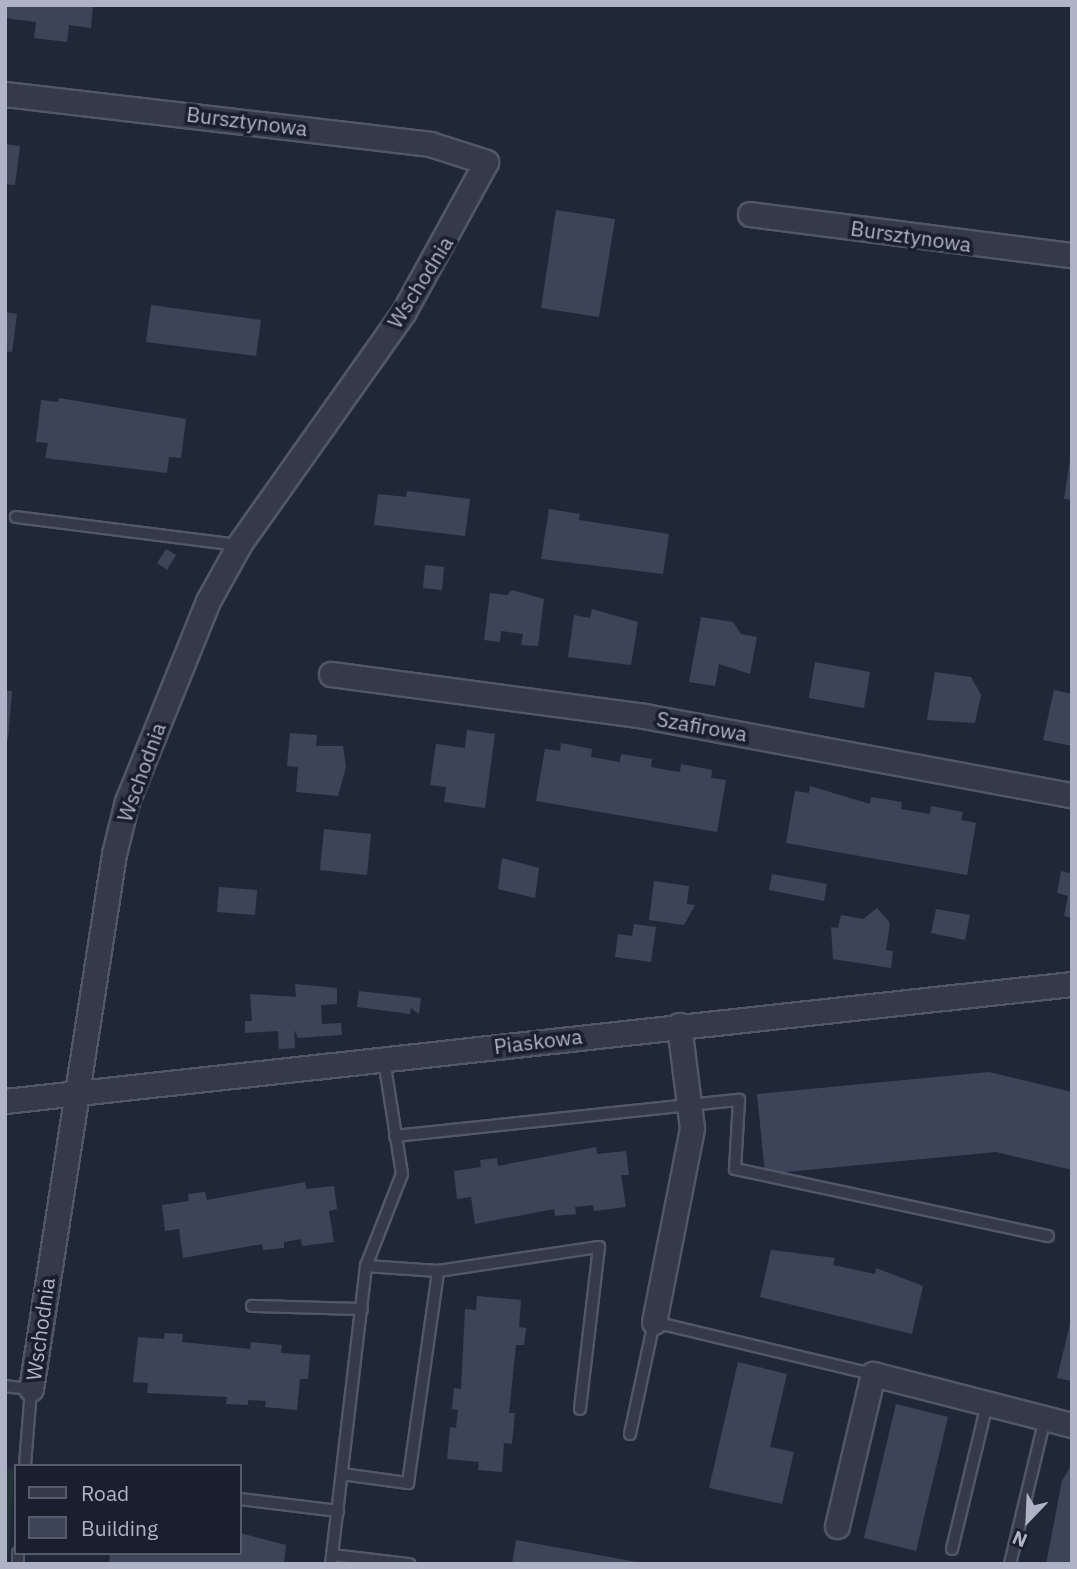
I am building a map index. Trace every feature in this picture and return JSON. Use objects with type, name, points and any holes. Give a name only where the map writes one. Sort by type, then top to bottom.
[{"type":"street","name":"Bursztynowa","points":[[5,94],[430,144],[486,162]]},
{"type":"street","name":"Wschodnia","points":[[31,1389],[114,854],[127,801],[208,601],[239,545],[403,313],[486,162]]},
{"type":"street","name":"Bursztynowa","points":[[750,214],[1072,256]]},
{"type":"street","name":"Szafirowa","points":[[331,674],[644,716],[1072,795]]},
{"type":"street","name":"Piaskowa","points":[[5,1101],[1072,984]]},
{"type":"street","points":[[654,1322],[692,1128],[679,1025]]},
{"type":"street","points":[[836,1526],[873,1374],[1072,1424]]},
{"type":"lane","points":[[16,517],[239,545]]},
{"type":"lane","points":[[384,1060],[402,1174],[366,1266],[332,1559],[409,1564]]},
{"type":"lane","points":[[395,1136],[739,1100],[736,1169],[1048,1236]]},
{"type":"lane","points":[[366,1266],[438,1271],[599,1247],[580,1409]]},
{"type":"lane","points":[[342,1474],[408,1483],[438,1271]]},
{"type":"lane","points":[[252,1306],[362,1309]]},
{"type":"lane","points":[[629,1434],[654,1322],[873,1374]]},
{"type":"lane","points":[[5,1386],[31,1389]]},
{"type":"lane","name":"Wschodnia","points":[[25,1464],[31,1389]]},
{"type":"lane","points":[[952,1549],[987,1404]]},
{"type":"lane","points":[[1010,1564],[1045,1418]]},
{"type":"lane","points":[[242,1499],[338,1511]]},
{"type":"shaded area","points":[[5,1468],[14,1469],[8,1564],[5,1564]]},
{"type":"building","points":[[5,5],[93,5],[91,28],[69,25],[67,42],[34,38],[36,22],[5,18]]},
{"type":"building","points":[[5,144],[20,146],[15,185],[5,184]]},
{"type":"building","points":[[556,210],[615,219],[599,317],[541,308]]},
{"type":"building","points":[[151,305],[261,320],[256,356],[146,342]]},
{"type":"building","points":[[5,312],[17,314],[12,352],[5,351]]},
{"type":"building","points":[[59,398],[186,419],[181,458],[169,457],[167,473],[45,458],[48,443],[36,442],[41,400],[58,402]]},
{"type":"building","points":[[1072,460],[1072,500],[1064,499]]},
{"type":"building","points":[[407,491],[470,499],[465,536],[374,525],[378,494],[406,497]]},
{"type":"building","points":[[549,509],[580,514],[579,520],[669,534],[663,574],[541,559]]},
{"type":"building","points":[[166,549],[176,555],[167,570],[157,563]]},
{"type":"building","points":[[425,565],[444,567],[442,590],[423,588]]},
{"type":"building","points":[[512,590],[544,599],[538,646],[521,645],[523,634],[501,631],[500,642],[484,640],[490,593],[507,595]]},
{"type":"building","points":[[592,609],[638,622],[631,665],[568,657],[574,615],[590,618]]},
{"type":"building","points":[[701,617],[733,622],[741,634],[757,637],[750,674],[719,664],[715,686],[689,682]]},
{"type":"building","points":[[815,662],[870,672],[864,708],[809,698]]},
{"type":"building","points":[[935,672],[971,677],[981,695],[975,723],[927,720]]},
{"type":"building","points":[[1054,690],[1072,694],[1072,746],[1043,740]]},
{"type":"building","points":[[5,691],[12,691],[8,740],[5,739]]},
{"type":"building","points":[[467,730],[495,734],[485,808],[444,802],[446,787],[430,785],[436,744],[465,748]]},
{"type":"building","points":[[290,733],[317,735],[316,746],[343,746],[346,767],[338,796],[296,792],[298,767],[287,766]]},
{"type":"building","points":[[561,743],[592,749],[591,757],[620,762],[621,754],[652,759],[651,767],[667,770],[680,772],[681,764],[712,770],[711,778],[726,780],[717,832],[536,801],[545,749],[560,751]]},
{"type":"building","points":[[810,786],[870,804],[871,797],[902,802],[901,809],[930,814],[931,806],[963,812],[961,820],[976,823],[967,875],[786,843],[795,791],[809,793]]},
{"type":"building","points":[[324,829],[371,834],[367,875],[320,870]]},
{"type":"building","points":[[502,858],[539,868],[535,898],[498,889]]},
{"type":"building","points":[[1061,871],[1072,874],[1072,918],[1064,916],[1068,896],[1057,893]]},
{"type":"building","points":[[772,874],[827,884],[824,901],[769,890]]},
{"type":"building","points":[[654,881],[689,886],[687,904],[695,905],[684,925],[649,920]]},
{"type":"building","points":[[219,887],[257,890],[255,915],[217,912]]},
{"type":"building","points":[[877,908],[890,923],[886,950],[893,951],[891,968],[833,959],[831,927],[838,928],[841,915],[863,919]]},
{"type":"building","points":[[936,909],[970,915],[965,940],[931,933]]},
{"type":"building","points":[[634,924],[656,927],[651,962],[615,957],[618,934],[632,936]]},
{"type":"building","points":[[295,984],[337,988],[337,1004],[321,1005],[322,1024],[341,1023],[342,1035],[298,1038],[294,1030],[295,1048],[279,1049],[278,1031],[245,1033],[245,1021],[252,1021],[250,994],[296,997]]},
{"type":"building","points":[[359,991],[421,998],[419,1014],[411,1008],[410,1014],[357,1007]]},
{"type":"building","points":[[989,1072],[1072,1092],[1072,1170],[996,1152],[765,1174],[757,1094]]},
{"type":"building","points":[[596,1147],[597,1154],[626,1151],[629,1175],[621,1175],[626,1207],[594,1211],[593,1205],[575,1207],[576,1214],[555,1216],[554,1209],[475,1224],[471,1197],[457,1199],[454,1171],[481,1167],[480,1160],[497,1158],[498,1166]]},
{"type":"building","points":[[305,1182],[306,1189],[334,1186],[337,1209],[329,1211],[334,1242],[302,1246],[301,1239],[284,1242],[284,1248],[263,1250],[262,1244],[183,1258],[179,1229],[165,1231],[162,1205],[189,1201],[188,1194],[205,1192],[207,1200]]},
{"type":"building","points":[[771,1250],[835,1258],[833,1265],[875,1274],[876,1268],[923,1286],[912,1334],[760,1297]]},
{"type":"building","points":[[477,1296],[521,1300],[519,1327],[526,1328],[524,1345],[516,1345],[509,1413],[515,1413],[512,1444],[504,1443],[502,1472],[478,1470],[479,1462],[447,1459],[450,1427],[456,1428],[458,1410],[452,1409],[454,1388],[461,1389],[465,1309],[476,1310]]},
{"type":"building","points":[[1072,1320],[1072,1381],[1057,1378]]},
{"type":"building","points":[[165,1333],[183,1334],[182,1342],[250,1349],[251,1342],[282,1345],[281,1353],[310,1355],[308,1379],[300,1379],[297,1410],[265,1407],[266,1401],[248,1400],[248,1405],[226,1404],[227,1397],[147,1393],[148,1383],[133,1382],[138,1337],[164,1339]]},
{"type":"building","points":[[738,1362],[787,1374],[770,1447],[794,1452],[782,1504],[709,1488]]},
{"type":"building","points":[[896,1404],[948,1417],[916,1551],[864,1538]]},
{"type":"building","points":[[1072,1464],[1072,1564],[1046,1564],[1062,1481]]},
{"type":"building","points":[[242,1534],[286,1545],[284,1564],[109,1564],[110,1555],[242,1555]]},
{"type":"building","points":[[516,1540],[637,1562],[512,1564]]}]
